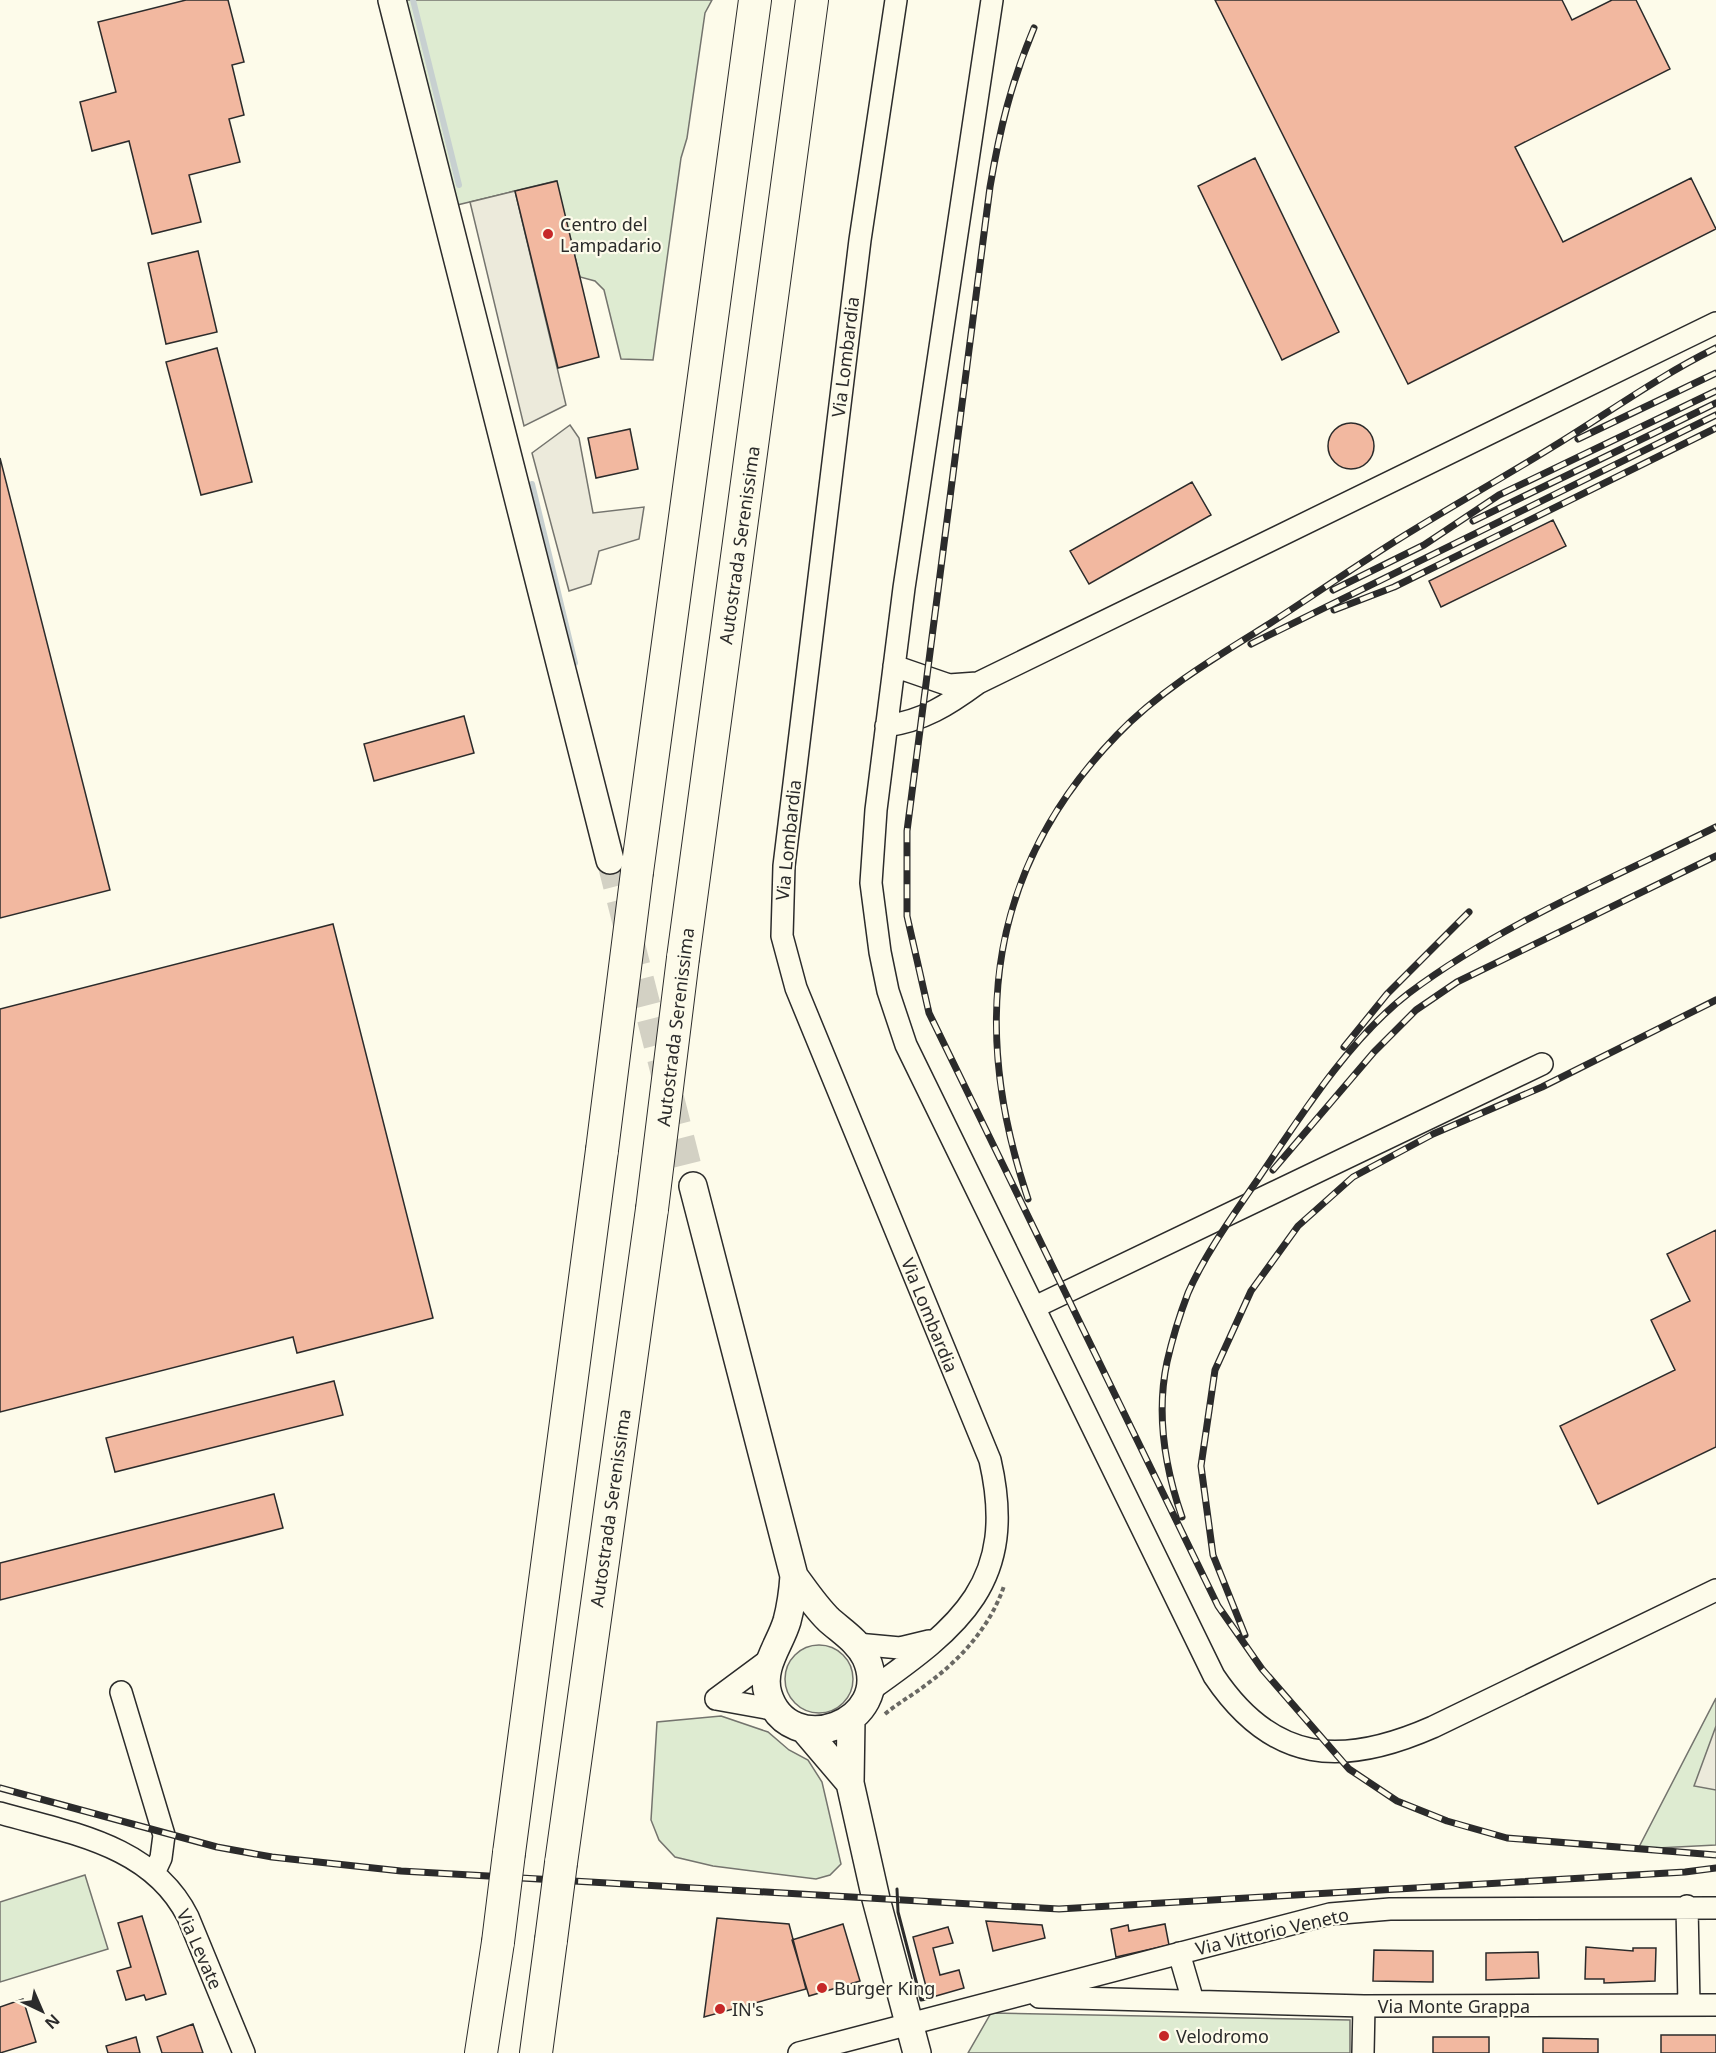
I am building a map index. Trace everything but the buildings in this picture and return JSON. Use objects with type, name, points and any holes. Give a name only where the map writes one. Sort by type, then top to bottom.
[{"type":"highway","points":[[481,2053],[498,1942],[602,1150],[623,866],[755,0]]},
{"type":"highway","name":"Autostrada Serenissima","points":[[536,2053],[652,1209],[683,958],[812,0]]},
{"type":"main road","points":[[392,0],[623,866]]},
{"type":"main road","points":[[693,1186],[794,1576],[792,1604],[766,1676],[768,1694],[777,1710],[789,1722],[804,1729],[821,1730],[837,1727],[851,1719],[862,1706],[869,1691],[870,1674],[866,1658],[851,1639],[816,1605],[794,1576]]},
{"type":"main road","points":[[775,1652],[793,1633],[810,1627],[827,1628],[851,1639]]},
{"type":"main road","points":[[851,1719],[850,1783],[876,1899],[917,2053]]},
{"type":"main road","points":[[804,1729],[850,1783]]},
{"type":"street","name":"Via Lombardia","points":[[869,1691],[947,1630],[967,1610],[983,1587],[992,1561],[999,1514],[993,1471],[820,1050],[793,979],[781,928],[784,866],[858,251],[896,0]]},
{"type":"street","points":[[992,0],[894,666],[876,810],[871,883],[888,991],[906,1045],[1214,1676],[1241,1710],[1286,1743],[1302,1748],[1334,1752],[1369,1750],[1388,1745],[1433,1726],[1716,1590]]},
{"type":"street","points":[[886,726],[910,723],[942,710],[978,683],[1716,323]]},
{"type":"street","points":[[894,666],[949,685],[978,683]]},
{"type":"street","points":[[1035,1307],[1542,1064]]},
{"type":"street","name":"Via Lombardia","points":[[851,1639],[911,1647],[929,1641],[947,1630]]},
{"type":"street","points":[[775,1652],[716,1699],[777,1710]]},
{"type":"street","points":[[121,1692],[164,1835],[161,1858],[154,1873]]},
{"type":"street","name":"Via Levate","points":[[0,1813],[96,1841],[128,1855],[154,1873],[171,1890],[183,1908],[244,2053]]},
{"type":"street","points":[[1687,1906],[1689,2005]]},
{"type":"street","name":"Via Vittorio Veneto","points":[[799,2053],[1307,1919],[1358,1911],[1687,1906],[1716,1908]]},
{"type":"street","points":[[1179,1953],[1193,2001]]},
{"type":"street","name":"Via Monte Grappa","points":[[1015,1996],[1364,2006],[1716,2005]]},
{"type":"street","points":[[1363,2053],[1364,2006]]},
{"type":"green space","points":[[406,0],[712,0],[705,13],[687,138],[681,158],[653,360],[621,359],[604,290],[595,281],[580,277],[556,181],[457,205]]},
{"type":"green space","points":[[819,1645],[832,1648],[843,1655],[850,1666],[853,1679],[850,1692],[843,1703],[832,1710],[819,1713],[806,1710],[795,1703],[788,1692],[785,1679],[788,1666],[795,1655],[806,1648]]},
{"type":"green space","points":[[1716,1698],[1716,1845],[1638,1849]]},
{"type":"green space","points":[[721,1716],[768,1732],[789,1750],[808,1760],[822,1782],[841,1864],[830,1875],[816,1879],[713,1866],[675,1857],[659,1840],[651,1820],[657,1722]]},
{"type":"green space","points":[[85,1875],[108,1949],[0,1982],[0,1902]]},
{"type":"green space","name":"Velodromo","points":[[991,2013],[1350,2020],[1350,2053],[968,2053]]},
{"type":"shaded area","points":[[515,191],[566,405],[524,426],[470,202]]},
{"type":"shaded area","points":[[570,425],[579,438],[593,513],[644,507],[639,539],[599,551],[591,584],[569,591],[532,453]]},
{"type":"shaded area","points":[[1716,1726],[1716,1790],[1694,1786]]},
{"type":"waterway","points":[[413,0],[459,185]]},
{"type":"waterway","points":[[532,484],[575,663]]},
{"type":"tunnel","points":[[610,860],[693,1186]]},
{"type":"railway","points":[[1034,28],[1007,106],[990,187],[907,831],[907,916],[929,1013],[1218,1606],[1262,1669],[1349,1769],[1397,1801],[1447,1821],[1507,1838],[1716,1855]]},
{"type":"railway","points":[[1028,1199],[1010,1135],[999,1073],[996,1012],[1002,953],[1016,895],[1040,840],[1073,786],[1117,735],[1151,703],[1189,675],[1402,537],[1654,383],[1716,348]]},
{"type":"railway","points":[[1578,439],[1716,373]]},
{"type":"railway","points":[[1333,590],[1424,545],[1499,495],[1716,391]]},
{"type":"railway","points":[[1473,521],[1716,403]]},
{"type":"railway","points":[[1251,644],[1716,415]]},
{"type":"railway","points":[[1334,610],[1394,587],[1716,428]]},
{"type":"railway","points":[[1182,1517],[1167,1460],[1162,1421],[1164,1382],[1179,1318],[1188,1293],[1211,1249],[1327,1080],[1366,1033],[1387,1012],[1444,968],[1558,903],[1716,827]]},
{"type":"railway","points":[[1273,1170],[1374,1052],[1416,1010],[1457,982],[1716,856]]},
{"type":"railway","points":[[1344,1047],[1387,994],[1469,912]]},
{"type":"railway","points":[[1245,1635],[1213,1555],[1201,1466],[1215,1370],[1251,1291],[1298,1226],[1353,1177],[1433,1134],[1542,1087],[1716,1000]]},
{"type":"railway","points":[[0,1788],[217,1847],[272,1857],[401,1871],[1059,1909],[1685,1872],[1716,1868]]},
{"type":"wall","points":[[897,1889],[898,1912],[921,2000],[933,1998]]},
{"type":"place","name":"Centro del Lampadario","points":[[548,234]]},
{"type":"place","name":"Burger King","points":[[822,1988]]},
{"type":"place","name":"IN's","points":[[720,2009]]},
{"type":"place","name":"Velodromo","points":[[1164,2036]]}]
